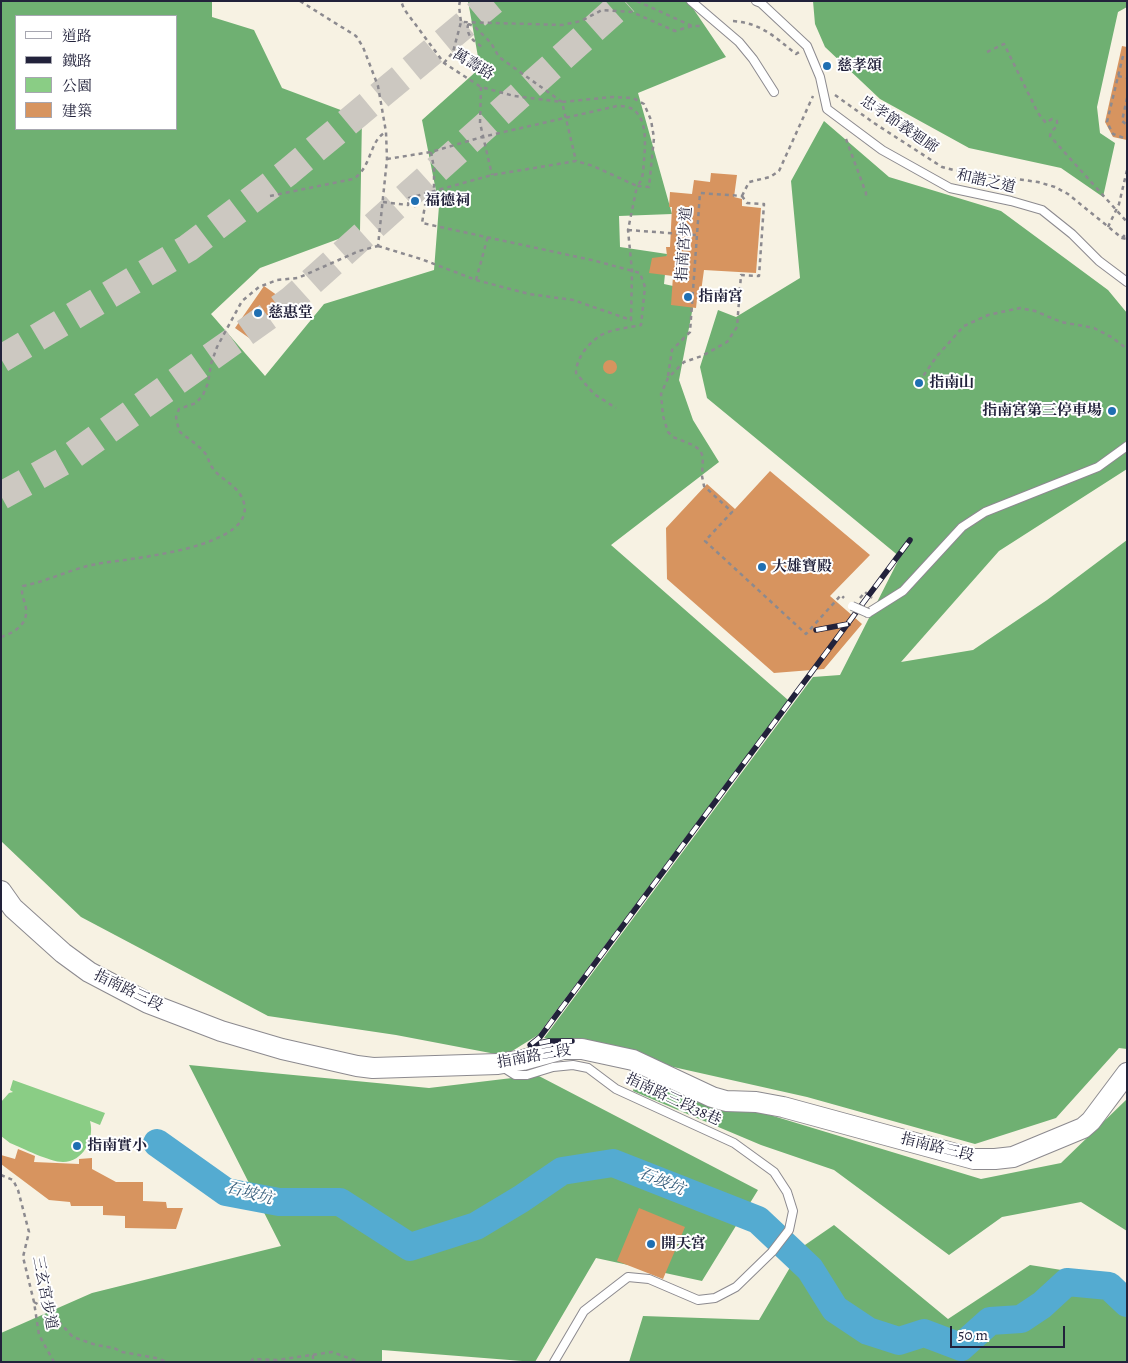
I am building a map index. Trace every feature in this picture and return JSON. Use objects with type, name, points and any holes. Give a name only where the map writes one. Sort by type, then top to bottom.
[{"type":"street","name":"指南路三段","points":[[1,891],[13,908],[63,953],[89,972],[148,1003],[221,1031],[282,1049],[358,1066],[373,1068],[498,1064],[523,1060],[563,1049],[582,1049],[633,1060],[712,1097],[783,1107],[974,1159],[995,1160],[1013,1157],[1083,1128],[1091,1121],[1127,1073]]},
{"type":"lane","points":[[691,1],[739,42],[753,58],[774,92]]},
{"type":"lane","points":[[756,1],[761,3],[807,46]]},
{"type":"lane","name":"和諧之道","points":[[807,46],[820,77],[826,109],[882,150],[950,188],[1011,201],[1042,210],[1072,234],[1099,261],[1127,282]]},
{"type":"lane","points":[[852,606],[868,613],[903,591],[962,527],[985,512],[1098,468],[1127,446]]},
{"type":"lane","name":"指南路三段38巷","points":[[498,1064],[515,1075],[527,1075],[553,1067],[573,1065],[588,1068],[616,1089],[734,1143],[774,1172],[787,1192],[793,1211],[789,1230],[772,1252],[736,1287],[715,1298],[698,1300],[649,1279],[628,1277],[584,1311],[554,1362]]},
{"type":"path","points":[[300,1],[356,36],[363,47],[378,86],[386,132],[388,159],[378,246]]},
{"type":"path","name":"萬壽路","points":[[401,1],[444,63],[481,87],[514,96],[562,102],[612,97],[633,98],[644,104],[651,120],[654,138],[648,187],[637,186]]},
{"type":"path","points":[[444,63],[453,52],[461,22],[460,1]]},
{"type":"path","points":[[637,1],[692,26],[698,27],[734,21],[751,24],[766,30],[796,54],[807,46]]},
{"type":"path","points":[[461,22],[562,25],[581,21],[602,10],[632,12],[675,31],[692,26]]},
{"type":"path","points":[[461,22],[474,26],[491,43],[499,57],[562,102],[576,161]]},
{"type":"path","points":[[468,24],[467,31],[470,39],[482,47]]},
{"type":"path","points":[[987,52],[1004,44],[1038,113],[1046,123],[1052,119],[1057,121],[1057,126],[1050,136],[1127,222]]},
{"type":"path","points":[[1123,56],[1107,122],[1113,134],[1127,139]]},
{"type":"path","points":[[1118,76],[1127,78]]},
{"type":"path","points":[[481,87],[480,123],[492,176]]},
{"type":"path","points":[[742,196],[749,182],[770,177],[779,171],[814,92],[822,88]]},
{"type":"path","name":"忠孝節義迴廊","points":[[822,88],[827,89],[874,123],[942,167],[1038,182],[1055,187],[1068,194],[1122,238]]},
{"type":"path","points":[[1127,98],[1122,117],[1122,121],[1127,125]]},
{"type":"path","points":[[1,637],[13,633],[23,624],[27,610],[21,592],[23,586],[39,583],[94,564],[167,554],[225,535],[238,525],[243,512],[243,501],[235,486],[212,468],[207,456],[200,448],[178,432],[176,417],[180,409],[196,403],[203,395],[217,347],[242,301],[258,287],[277,280],[298,278],[359,251],[378,246],[421,259],[476,280],[529,294],[573,300],[631,320],[632,271],[628,230],[637,186],[642,181],[646,143],[642,119],[634,109],[626,105],[617,106],[482,137],[431,152],[388,159]]},
{"type":"path","points":[[839,118],[866,193],[866,199]]},
{"type":"path","points":[[270,196],[353,179],[360,175],[378,139],[386,132]]},
{"type":"path","points":[[431,152],[434,168],[434,191]]},
{"type":"path","points":[[383,202],[408,204],[409,198],[492,176],[576,161],[593,166],[637,186]]},
{"type":"path","points":[[1108,227],[1119,204],[1127,170]]},
{"type":"path","name":"指南宮步道","points":[[668,378],[684,362],[702,356],[727,342],[737,327],[741,275],[759,276],[764,204],[747,203],[742,196],[700,193],[690,332],[672,350],[668,378],[661,394],[663,416],[668,432],[673,437],[700,450],[703,457],[702,476],[704,486],[732,512],[705,542],[806,634],[841,595],[852,606]]},
{"type":"path","points":[[427,194],[422,223],[596,261],[640,274],[645,287],[641,325],[599,336],[582,354],[576,367],[576,373],[594,394],[616,408]]},
{"type":"path","points":[[628,230],[697,235]]},
{"type":"path","points":[[1122,238],[1127,233]]},
{"type":"path","points":[[476,280],[488,236]]},
{"type":"path","points":[[1122,238],[1127,239]]},
{"type":"path","points":[[919,382],[937,356],[964,326],[988,315],[1020,308],[1035,311],[1061,322],[1094,328],[1113,338],[1127,349]]},
{"type":"path","points":[[852,606],[865,592],[880,605]]},
{"type":"path","name":"三玄宮步道","points":[[1,1175],[13,1180],[18,1190],[29,1232],[23,1257],[34,1302],[39,1335],[54,1362]]},
{"type":"path","points":[[34,1302],[48,1310],[73,1337],[122,1352],[168,1362]]},
{"type":"path","points":[[251,1362],[253,1359],[277,1360],[332,1352],[360,1362]]},
{"type":"path","points":[[313,1355],[313,1362]]},
{"type":"green space","points":[[1,1],[212,1],[212,17],[254,30],[282,88],[362,118],[360,231],[260,268],[211,314],[265,376],[324,304],[434,270],[439,206],[422,120],[480,68],[468,1],[688,1],[726,57],[638,93],[672,214],[619,216],[620,247],[667,254],[664,284],[696,291],[679,380],[693,420],[719,462],[611,545],[788,700],[538,1035],[509,1053],[501,1055],[396,1035],[268,1016],[81,917],[1,841]]},
{"type":"green space","points":[[813,1],[1127,1],[1127,7],[1118,12],[1097,107],[1100,133],[1115,143],[1103,197],[1061,168],[969,148],[880,99],[825,47],[815,24]]},
{"type":"green space","points":[[824,121],[889,177],[1001,211],[1108,290],[1127,313],[1127,469],[999,551],[901,662],[973,650],[1047,600],[1127,540],[1127,1049],[1119,1048],[1056,1118],[975,1144],[807,1097],[544,1038],[813,677],[840,675],[900,557],[707,398],[700,367],[718,310],[736,317],[800,278],[791,181]]},
{"type":"green space","points":[[189,1065],[429,1088],[537,1075],[758,1190],[702,1281],[596,1258],[535,1362],[382,1350],[382,1362],[1,1362],[1,1333],[92,1293],[281,1246]]},
{"type":"green space","points":[[638,1075],[981,1179],[1061,1163],[1127,1099],[1127,1231],[1081,1202],[1002,1217],[949,1255],[834,1170],[761,1145],[633,1091]]},
{"type":"green space","points":[[13,1080],[105,1113],[100,1125],[90,1121],[91,1135],[82,1154],[70,1161],[57,1161],[10,1143],[1,1136],[1,1102],[9,1093],[13,1092],[10,1090]]},
{"type":"green space","points":[[834,1225],[948,1319],[1030,1265],[1106,1277],[1127,1302],[1127,1362],[629,1362],[643,1316],[759,1320],[802,1247]]},
{"type":"building","points":[[1122,46],[1127,47],[1127,140],[1113,137],[1105,122]]},
{"type":"building","points":[[711,173],[737,175],[734,197],[742,199],[742,206],[761,208],[756,273],[704,270],[700,299],[697,299],[696,308],[671,305],[673,276],[649,273],[652,258],[667,256],[666,247],[670,247],[672,207],[669,207],[670,192],[692,194],[694,180],[710,182]]},
{"type":"building","name":"慈惠堂","points":[[264,286],[281,298],[252,340],[235,328]]},
{"type":"building","points":[[610,360],[615,362],[617,367],[615,372],[610,374],[605,372],[603,367],[605,362]]},
{"type":"building","name":"大雄寶殿","points":[[770,471],[870,555],[830,596],[862,624],[824,669],[774,673],[667,579],[666,528],[707,484],[735,509]]},
{"type":"building","points":[[18,1149],[35,1156],[34,1162],[79,1164],[79,1159],[92,1158],[92,1169],[116,1182],[143,1182],[143,1201],[166,1202],[167,1208],[183,1208],[176,1229],[125,1228],[125,1216],[103,1215],[103,1206],[71,1206],[70,1202],[49,1200],[1,1164],[1,1155],[15,1159]]},
{"type":"building","name":"開天宮","points":[[639,1208],[685,1227],[663,1279],[617,1261]]},
{"type":"waterway","name":"石坡坑","points":[[157,1143],[226,1192],[279,1202],[340,1202],[410,1247],[476,1226],[562,1171],[613,1163],[758,1220],[810,1269],[835,1309],[868,1331],[899,1341],[924,1333],[961,1347],[990,1321],[1021,1319],[1042,1305],[1067,1282],[1109,1286],[1127,1303]]},
{"type":"tunnel","points":[[1,359],[188,248],[288,172],[493,1]]},
{"type":"tunnel","points":[[1,496],[66,460],[291,300],[625,1]]},
{"type":"railway","points":[[572,1041],[549,1041],[530,1045],[540,1037],[910,540]]},
{"type":"railway","points":[[816,630],[848,624]]},
{"type":"place","name":"慈孝頌","points":[[827,66]]},
{"type":"place","name":"福德祠","points":[[415,201]]},
{"type":"place","name":"指南宮","points":[[688,297]]},
{"type":"place","name":"慈惠堂","points":[[258,313]]},
{"type":"place","name":"指南山","points":[[919,383]]},
{"type":"place","name":"指南宮第三停車場","points":[[1112,411]]},
{"type":"place","name":"大雄寶殿","points":[[762,567]]},
{"type":"place","name":"指南實小","points":[[77,1146]]},
{"type":"place","name":"開天宮","points":[[651,1244]]}]
